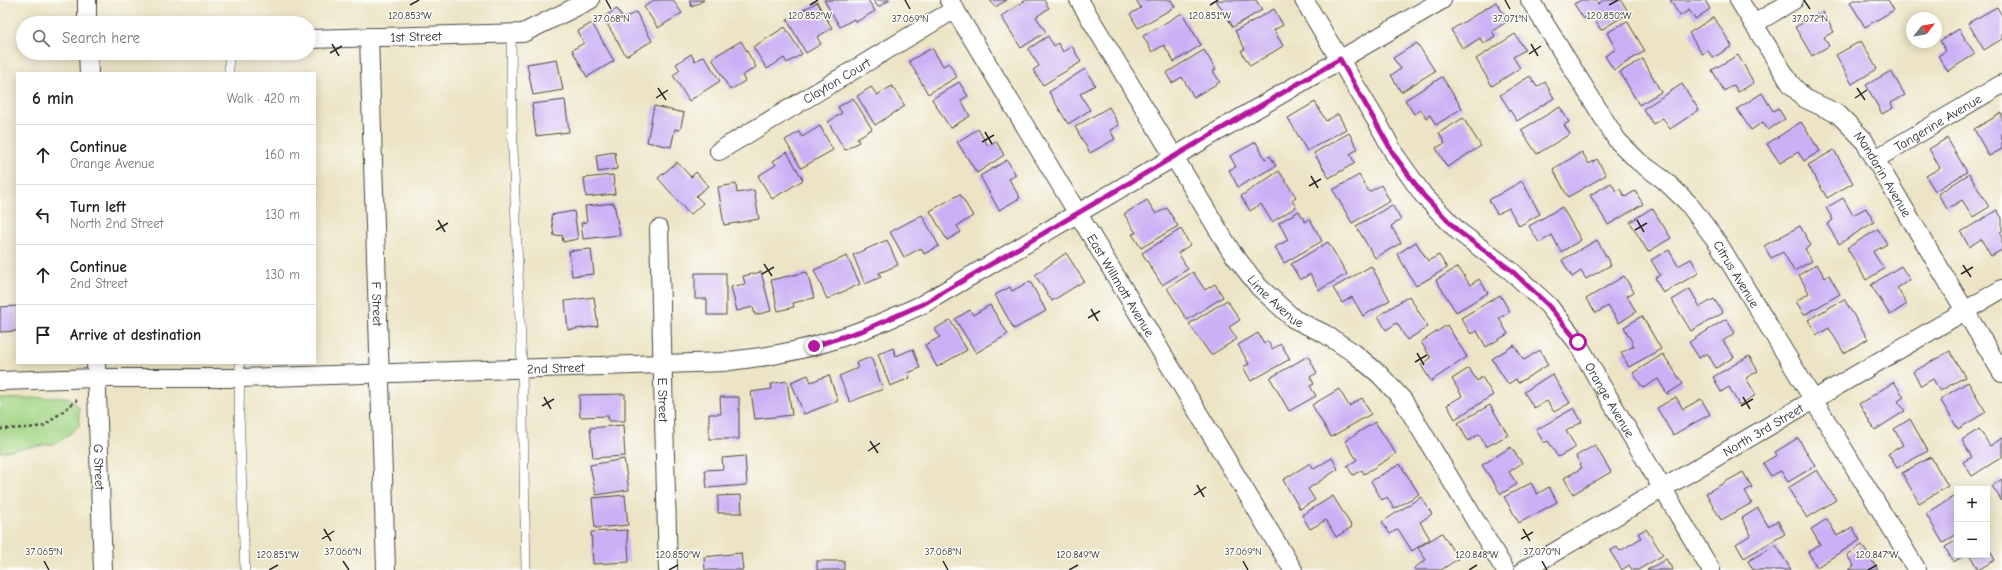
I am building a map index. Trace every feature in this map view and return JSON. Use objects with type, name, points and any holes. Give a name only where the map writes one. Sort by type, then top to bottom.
[{"type":"street","points":[[87,0],[87,16]]},
{"type":"street","points":[[517,33],[590,0]]},
{"type":"street","name":"Lime Avenue","points":[[1079,0],[1231,251],[1259,287],[1294,319],[1326,334],[1354,353],[1380,375],[1403,400],[1505,570]]},
{"type":"street","name":"Orange Avenue","points":[[1304,0],[1340,59],[1394,155],[1424,196],[1458,231],[1511,270],[1548,305],[1578,342],[1662,489],[1711,570]]},
{"type":"street","name":"2nd Street","points":[[0,381],[96,370],[240,370],[380,374],[724,362],[778,354],[814,346],[864,330],[923,304],[1442,0]]},
{"type":"street","name":"Citrus Avenue","points":[[1530,0],[1617,140],[1638,161],[1669,185],[1699,215],[1718,243],[1917,570]]},
{"type":"street","name":"Mandarin Avenue","points":[[1739,0],[1790,83],[1804,98],[1838,114],[1863,139],[1874,160],[2002,373]]},
{"type":"street","points":[[1754,24],[1794,0]]},
{"type":"street","name":"Clayton Court","points":[[719,151],[952,4]]},
{"type":"street","name":"East Willmott Avenue","points":[[952,4],[1293,570]]},
{"type":"street","name":"1st Street","points":[[316,39],[517,33]]},
{"type":"street","name":"F Street","points":[[369,37],[386,570]]},
{"type":"street","points":[[88,60],[89,72]]},
{"type":"street","name":"Tangerine Avenue","points":[[1874,160],[2002,84]]},
{"type":"street","name":"E Street","points":[[659,229],[668,570]]},
{"type":"street","name":"North 3rd Street","points":[[1524,570],[2002,289]]},
{"type":"street","name":"G Street","points":[[96,370],[103,570]]},
{"type":"lane","points":[[517,33],[512,140],[522,369],[526,570]]},
{"type":"lane","points":[[229,60],[229,72]]},
{"type":"lane","points":[[240,370],[239,414],[245,570]]},
{"type":"path","points":[[0,428],[27,428],[44,426],[77,400]]},
{"type":"green space","points":[[69,397],[79,407],[79,426],[58,443],[0,452],[0,399]]},
{"type":"building","points":[[654,0],[673,0],[682,13],[658,28],[644,7]]},
{"type":"building","points":[[689,0],[704,0],[692,7]]},
{"type":"building","points":[[824,0],[868,0],[875,11],[856,22],[854,19],[840,27]]},
{"type":"building","points":[[873,0],[890,0],[878,7]]},
{"type":"building","points":[[990,0],[1007,0],[995,7]]},
{"type":"building","points":[[1026,0],[1044,0],[1049,8],[1036,17],[1046,32],[1021,48],[1001,16]]},
{"type":"building","points":[[1136,0],[1171,0],[1175,7],[1138,28],[1130,14],[1141,8]]},
{"type":"building","points":[[1216,0],[1256,0],[1262,10],[1233,27]]},
{"type":"building","points":[[1581,0],[1596,0],[1598,4],[1604,0],[1621,0],[1629,13],[1601,30],[1591,14],[1584,19],[1574,4]]},
{"type":"building","points":[[1670,0],[1705,0],[1710,9],[1695,19],[1689,10],[1680,16]]},
{"type":"building","points":[[1854,0],[1888,0],[1894,10],[1865,27],[1850,2]]},
{"type":"building","points":[[817,2],[832,28],[817,37],[821,44],[806,53],[787,20]]},
{"type":"building","points":[[1496,2],[1508,21],[1492,31],[1495,36],[1483,44],[1480,38],[1463,49],[1451,30]]},
{"type":"building","points":[[1997,7],[2002,16],[2002,39],[1984,50],[1968,23]]},
{"type":"building","points":[[617,9],[623,19],[636,12],[652,41],[626,56],[603,17]]},
{"type":"building","points":[[1274,9],[1283,25],[1274,30],[1283,46],[1250,66],[1241,51],[1245,49],[1235,31]]},
{"type":"building","points":[[1823,12],[1834,32],[1824,37],[1829,46],[1812,56],[1795,27]]},
{"type":"building","points":[[1182,13],[1201,45],[1174,62],[1164,45],[1152,52],[1143,36]]},
{"type":"building","points":[[1714,17],[1732,46],[1713,58],[1708,51],[1702,54],[1689,33]]},
{"type":"building","points":[[1627,21],[1645,51],[1614,70],[1605,56],[1616,49],[1607,33]]},
{"type":"building","points":[[592,23],[614,61],[587,77],[572,50],[584,43],[578,31]]},
{"type":"building","points":[[785,27],[802,54],[787,63],[784,58],[767,69],[753,47]]},
{"type":"building","points":[[1959,29],[1975,54],[1948,71],[1938,56],[1946,51],[1942,44],[1942,40]]},
{"type":"building","points":[[1515,34],[1525,50],[1513,57],[1520,68],[1492,86],[1476,59]]},
{"type":"building","points":[[1048,36],[1054,46],[1058,43],[1063,52],[1072,46],[1081,62],[1043,85],[1033,70],[1039,66],[1028,49]]},
{"type":"building","points":[[741,41],[756,67],[742,76],[745,81],[730,90],[712,58]]},
{"type":"building","points":[[1861,41],[1877,69],[1852,84],[1836,55]]},
{"type":"building","points":[[1417,43],[1435,71],[1401,92],[1391,75],[1401,69],[1393,58]]},
{"type":"building","points":[[932,48],[943,66],[949,63],[957,77],[928,94],[909,61]]},
{"type":"building","points":[[1204,50],[1216,70],[1213,71],[1220,82],[1194,97],[1182,77],[1172,83],[1166,73]]},
{"type":"building","points":[[691,54],[695,61],[704,56],[720,81],[689,101],[673,75],[680,70],[676,64]]},
{"type":"building","points":[[1738,55],[1754,83],[1738,92],[1734,85],[1724,91],[1712,70]]},
{"type":"building","points":[[557,59],[563,90],[533,95],[527,64]]},
{"type":"building","points":[[1643,59],[1661,92],[1639,105],[1620,72]]},
{"type":"building","points":[[1085,69],[1095,85],[1080,94],[1090,110],[1068,124],[1049,92]]},
{"type":"building","points":[[1891,71],[1905,95],[1891,103],[1893,108],[1882,114],[1866,85]]},
{"type":"building","points":[[1530,76],[1537,87],[1545,82],[1554,98],[1517,121],[1500,95]]},
{"type":"building","points":[[1442,77],[1462,108],[1436,125],[1430,115],[1426,118],[1421,110],[1414,114],[1405,100]]},
{"type":"building","points":[[959,82],[968,96],[961,100],[970,116],[950,128],[932,99]]},
{"type":"building","points":[[1682,84],[1699,110],[1670,129],[1663,118],[1653,124],[1643,109]]},
{"type":"building","points":[[892,86],[905,106],[875,125],[857,96],[871,87],[877,95]]},
{"type":"building","points":[[1762,93],[1773,111],[1778,108],[1785,119],[1768,130],[1763,122],[1751,130],[1737,109]]},
{"type":"building","points":[[853,98],[872,129],[857,138],[859,142],[845,150],[828,122],[842,113],[838,107]]},
{"type":"building","points":[[565,100],[569,132],[536,136],[532,104]]},
{"type":"building","points":[[1315,102],[1326,121],[1338,114],[1346,129],[1307,151],[1288,118]]},
{"type":"building","points":[[654,106],[684,113],[680,130],[675,129],[671,147],[647,142]]},
{"type":"building","points":[[1109,107],[1119,125],[1110,130],[1115,139],[1090,153],[1075,127]]},
{"type":"building","points":[[1560,107],[1569,122],[1564,125],[1570,134],[1537,154],[1521,130]]},
{"type":"building","points":[[2002,113],[2002,149],[1989,156],[1974,129]]},
{"type":"building","points":[[1463,118],[1481,146],[1447,167],[1436,148],[1445,143],[1439,133]]},
{"type":"building","points":[[1801,122],[1820,151],[1804,161],[1798,152],[1780,163],[1767,144]]},
{"type":"building","points":[[820,126],[833,150],[801,168],[785,140],[799,132],[802,137]]},
{"type":"building","points":[[978,129],[988,146],[996,141],[1004,155],[977,173],[957,142]]},
{"type":"building","points":[[1349,133],[1358,149],[1350,154],[1355,163],[1329,178],[1314,153]]},
{"type":"building","points":[[1947,138],[1967,172],[1935,191],[1926,176],[1940,168],[1929,149]]},
{"type":"building","points":[[1256,142],[1265,159],[1270,156],[1276,166],[1238,187],[1229,170],[1236,167],[1230,156]]},
{"type":"building","points":[[1834,150],[1853,183],[1827,198],[1808,165]]},
{"type":"building","points":[[615,152],[617,169],[598,172],[596,155]]},
{"type":"building","points":[[787,152],[803,180],[772,199],[758,176],[776,165],[773,161]]},
{"type":"building","points":[[1582,152],[1589,164],[1597,159],[1606,175],[1568,197],[1553,169]]},
{"type":"building","points":[[1007,160],[1016,175],[1009,179],[1020,198],[999,210],[980,176]]},
{"type":"building","points":[[677,162],[691,177],[696,172],[708,186],[696,196],[703,203],[690,215],[658,178]]},
{"type":"building","points":[[1279,171],[1296,197],[1292,200],[1296,207],[1272,222],[1261,204],[1250,211],[1241,196]]},
{"type":"building","points":[[1969,174],[1989,207],[1973,217],[1962,200],[1947,209],[1938,194]]},
{"type":"building","points":[[613,175],[615,194],[586,197],[584,178]]},
{"type":"building","points":[[1359,175],[1369,192],[1381,185],[1390,201],[1352,223],[1333,190]]},
{"type":"building","points":[[1522,181],[1540,214],[1519,226],[1509,208],[1497,214],[1489,200]]},
{"type":"building","points":[[1611,183],[1616,191],[1620,189],[1625,197],[1635,191],[1643,204],[1608,225],[1590,195]]},
{"type":"building","points":[[736,184],[737,193],[754,190],[759,219],[724,225],[718,187]]},
{"type":"building","points":[[960,194],[973,216],[957,226],[961,232],[947,240],[930,211]]},
{"type":"building","points":[[1843,198],[1853,215],[1866,208],[1874,222],[1839,244],[1827,224],[1833,220],[1826,208]]},
{"type":"building","points":[[1147,200],[1156,214],[1167,208],[1178,226],[1141,248],[1132,234],[1136,233],[1124,214]]},
{"type":"building","points":[[614,203],[620,235],[583,239],[581,223],[587,222],[585,206]]},
{"type":"building","points":[[1392,205],[1401,220],[1391,226],[1401,243],[1375,258],[1356,226]]},
{"type":"building","points":[[1562,207],[1581,240],[1561,252],[1552,235],[1539,243],[1529,226]]},
{"type":"building","points":[[1652,208],[1671,238],[1648,252],[1630,222]]},
{"type":"building","points":[[1997,210],[2002,218],[2002,231],[2000,232],[2002,234],[2002,250],[1991,256],[1981,239],[1969,247],[1961,232]]},
{"type":"building","points":[[574,211],[578,239],[563,242],[562,235],[554,236],[551,215]]},
{"type":"building","points":[[1299,211],[1305,222],[1310,219],[1322,241],[1284,263],[1275,247],[1288,240],[1279,223]]},
{"type":"building","points":[[922,215],[939,246],[924,254],[921,248],[904,257],[890,232]]},
{"type":"building","points":[[1800,226],[1811,245],[1805,249],[1812,261],[1794,271],[1783,252],[1771,258],[1764,246]]},
{"type":"building","points":[[1181,229],[1190,245],[1178,253],[1188,269],[1162,285],[1142,253]]},
{"type":"building","points":[[1878,229],[1887,244],[1873,252],[1884,269],[1866,280],[1847,248]]},
{"type":"building","points":[[887,240],[898,265],[879,273],[881,277],[865,284],[853,255]]},
{"type":"building","points":[[1597,240],[1611,265],[1586,279],[1581,271],[1572,277],[1562,260]]},
{"type":"building","points":[[1328,242],[1347,274],[1319,290],[1310,274],[1300,280],[1291,264]]},
{"type":"building","points":[[1416,242],[1428,261],[1439,255],[1447,268],[1416,286],[1397,254]]},
{"type":"building","points":[[591,249],[594,274],[572,276],[569,251]]},
{"type":"building","points":[[1669,250],[1678,266],[1691,259],[1699,273],[1663,293],[1655,278],[1660,275],[1651,260]]},
{"type":"building","points":[[1066,253],[1084,281],[1052,301],[1035,275]]},
{"type":"building","points":[[847,256],[860,284],[827,299],[814,270]]},
{"type":"building","points":[[1817,264],[1825,278],[1829,275],[1840,294],[1804,315],[1796,301],[1809,293],[1799,275]]},
{"type":"building","points":[[1371,266],[1390,300],[1363,316],[1352,297],[1342,303],[1333,288]]},
{"type":"building","points":[[1901,266],[1910,280],[1897,288],[1907,304],[1890,315],[1871,285]]},
{"type":"building","points":[[1458,267],[1470,285],[1479,279],[1488,293],[1456,312],[1436,280]]},
{"type":"building","points":[[761,272],[771,311],[755,315],[753,307],[737,311],[731,287],[745,284],[743,276]]},
{"type":"building","points":[[807,272],[814,298],[793,303],[794,307],[778,311],[771,280]]},
{"type":"building","points":[[1193,272],[1205,290],[1215,284],[1223,297],[1187,320],[1167,288]]},
{"type":"building","points":[[695,273],[726,273],[726,315],[707,315],[707,299],[695,299]]},
{"type":"building","points":[[1624,276],[1634,292],[1627,296],[1636,312],[1619,323],[1608,306],[1596,313],[1586,299]]},
{"type":"building","points":[[1030,281],[1046,311],[1014,329],[995,295],[1010,287],[1012,291]]},
{"type":"building","points":[[1690,289],[1700,307],[1714,299],[1723,313],[1691,331],[1672,300]]},
{"type":"building","points":[[1500,295],[1510,312],[1499,318],[1508,334],[1486,347],[1477,331],[1471,334],[1461,318]]},
{"type":"building","points":[[1409,296],[1428,327],[1407,340],[1397,323],[1386,330],[1378,316]]},
{"type":"building","points":[[594,297],[598,326],[568,330],[565,301]]},
{"type":"building","points":[[1844,299],[1868,339],[1844,353],[1829,328],[1817,335],[1808,320]]},
{"type":"building","points":[[1227,300],[1240,320],[1229,327],[1237,339],[1211,355],[1189,324]]},
{"type":"building","points":[[990,305],[1008,334],[976,353],[955,319],[970,310],[973,315]]},
{"type":"building","points":[[16,306],[16,331],[0,332],[0,307]]},
{"type":"building","points":[[1642,316],[1661,349],[1629,367],[1621,353],[1634,346],[1624,327]]},
{"type":"building","points":[[1726,319],[1735,333],[1723,341],[1734,357],[1716,368],[1707,353],[1699,358],[1689,342]]},
{"type":"building","points":[[950,320],[967,350],[937,367],[925,345],[940,337],[935,329]]},
{"type":"building","points":[[1447,325],[1467,357],[1431,381],[1421,365],[1431,358],[1421,342]]},
{"type":"building","points":[[1258,333],[1264,343],[1268,341],[1272,349],[1281,344],[1290,359],[1251,381],[1243,367],[1249,364],[1238,345]]},
{"type":"building","points":[[1514,345],[1524,360],[1540,350],[1548,365],[1518,383],[1516,379],[1508,384],[1492,359]]},
{"type":"building","points":[[893,348],[896,356],[913,349],[920,368],[908,373],[910,378],[890,386],[878,354]]},
{"type":"building","points":[[1950,351],[1965,377],[1940,391],[1933,379],[1921,386],[1913,372]]},
{"type":"building","points":[[1663,354],[1683,384],[1667,394],[1658,379],[1643,388],[1633,373]]},
{"type":"building","points":[[1308,356],[1317,373],[1310,377],[1314,384],[1310,386],[1316,396],[1289,411],[1270,378]]},
{"type":"building","points":[[1749,356],[1758,371],[1746,378],[1756,395],[1739,405],[1729,387],[1721,392],[1713,377]]},
{"type":"building","points":[[871,357],[883,389],[850,402],[839,376],[858,368],[856,363]]},
{"type":"building","points":[[1469,368],[1477,381],[1482,377],[1493,395],[1455,419],[1447,405],[1462,396],[1452,379]]},
{"type":"building","points":[[1552,374],[1570,403],[1554,412],[1547,401],[1534,408],[1524,392]]},
{"type":"building","points":[[808,375],[811,382],[829,375],[838,401],[804,414],[791,382]]},
{"type":"building","points":[[787,381],[792,415],[755,419],[751,392],[772,389],[771,384]]},
{"type":"building","points":[[1894,382],[1904,397],[1898,401],[1905,411],[1875,430],[1859,404]]},
{"type":"building","points":[[1968,382],[1986,412],[1958,429],[1940,399]]},
{"type":"building","points":[[1339,389],[1349,406],[1362,398],[1371,414],[1331,437],[1312,405]]},
{"type":"building","points":[[625,394],[625,421],[609,421],[608,416],[580,417],[579,395]]},
{"type":"building","points":[[720,397],[739,397],[739,439],[709,439],[709,414],[721,414]]},
{"type":"building","points":[[1676,397],[1683,409],[1701,399],[1710,414],[1673,435],[1657,408]]},
{"type":"building","points":[[1490,405],[1508,435],[1486,447],[1479,434],[1468,441],[1458,423]]},
{"type":"building","points":[[1574,408],[1582,422],[1566,431],[1576,447],[1558,457],[1548,441],[1544,443],[1536,430]]},
{"type":"building","points":[[1910,419],[1928,451],[1897,468],[1888,454],[1903,445],[1894,429]]},
{"type":"building","points":[[1375,422],[1396,454],[1364,474],[1362,470],[1353,475],[1347,466],[1357,460],[1345,441]]},
{"type":"building","points":[[623,425],[625,456],[593,458],[590,428]]},
{"type":"building","points":[[1979,429],[1990,446],[2002,438],[2002,457],[1972,476],[1963,462],[1972,457],[1962,440]]},
{"type":"building","points":[[1798,438],[1815,466],[1788,482],[1781,471],[1771,476],[1763,463],[1777,455],[1775,452]]},
{"type":"building","points":[[1595,445],[1611,472],[1573,494],[1564,478],[1582,468],[1576,456]]},
{"type":"building","points":[[1511,447],[1522,463],[1509,472],[1517,484],[1501,494],[1482,465]]},
{"type":"building","points":[[745,456],[747,485],[707,488],[705,470],[723,469],[722,458]]},
{"type":"building","points":[[1931,457],[1948,486],[1919,503],[1902,473]]},
{"type":"building","points":[[1332,458],[1338,469],[1308,489],[1315,500],[1300,509],[1283,480],[1310,463],[1314,469]]},
{"type":"building","points":[[624,459],[629,490],[596,495],[590,465]]},
{"type":"building","points":[[1400,464],[1419,494],[1394,509],[1387,497],[1382,500],[1371,481]]},
{"type":"building","points":[[1817,470],[1836,500],[1807,518],[1788,488]]},
{"type":"building","points":[[1743,472],[1752,487],[1745,491],[1752,503],[1721,520],[1706,493]]},
{"type":"building","points":[[2002,479],[2002,501],[1992,486]]},
{"type":"building","points":[[1531,483],[1537,494],[1549,487],[1557,502],[1519,523],[1504,497]]},
{"type":"building","points":[[625,495],[628,525],[595,528],[592,498]]},
{"type":"building","points":[[741,495],[742,513],[718,513],[718,496]]},
{"type":"building","points":[[1333,496],[1352,527],[1336,537],[1326,520],[1310,529],[1302,515]]},
{"type":"building","points":[[1421,497],[1432,514],[1420,522],[1430,539],[1412,551],[1398,529],[1390,534],[1382,522]]},
{"type":"building","points":[[1953,497],[1954,536],[1943,543],[1926,514]]},
{"type":"building","points":[[1758,508],[1768,526],[1778,521],[1785,534],[1744,558],[1736,544],[1751,535],[1742,518]]},
{"type":"building","points":[[1827,519],[1837,536],[1852,527],[1860,540],[1817,567],[1808,552],[1820,544],[1811,529]]},
{"type":"building","points":[[1646,529],[1663,555],[1638,570],[1632,570],[1629,565],[1622,570],[1610,551],[1617,547],[1620,551],[1641,538],[1638,533]]},
{"type":"building","points":[[627,530],[629,562],[593,564],[591,532]]},
{"type":"building","points":[[1442,533],[1458,559],[1441,570],[1415,570],[1414,568],[1426,560],[1418,548]]},
{"type":"building","points":[[1954,542],[1954,558],[1960,558],[1953,562],[1945,547]]},
{"type":"building","points":[[1776,545],[1791,570],[1753,570],[1748,561]]},
{"type":"building","points":[[1862,545],[1878,570],[1848,570],[1854,566],[1847,555]]},
{"type":"building","points":[[1990,551],[1995,560],[1978,570],[1972,558],[1990,558]]},
{"type":"building","points":[[741,553],[743,570],[705,570],[704,557]]},
{"type":"building","points":[[1666,559],[1673,570],[1647,570]]},
{"type":"building","points":[[817,561],[844,561],[844,570],[817,570]]},
{"type":"route","points":[[814,346],[864,330],[923,304],[1340,59],[1379,125],[1394,155],[1424,196],[1458,231],[1511,270],[1548,305],[1578,342]]}]
